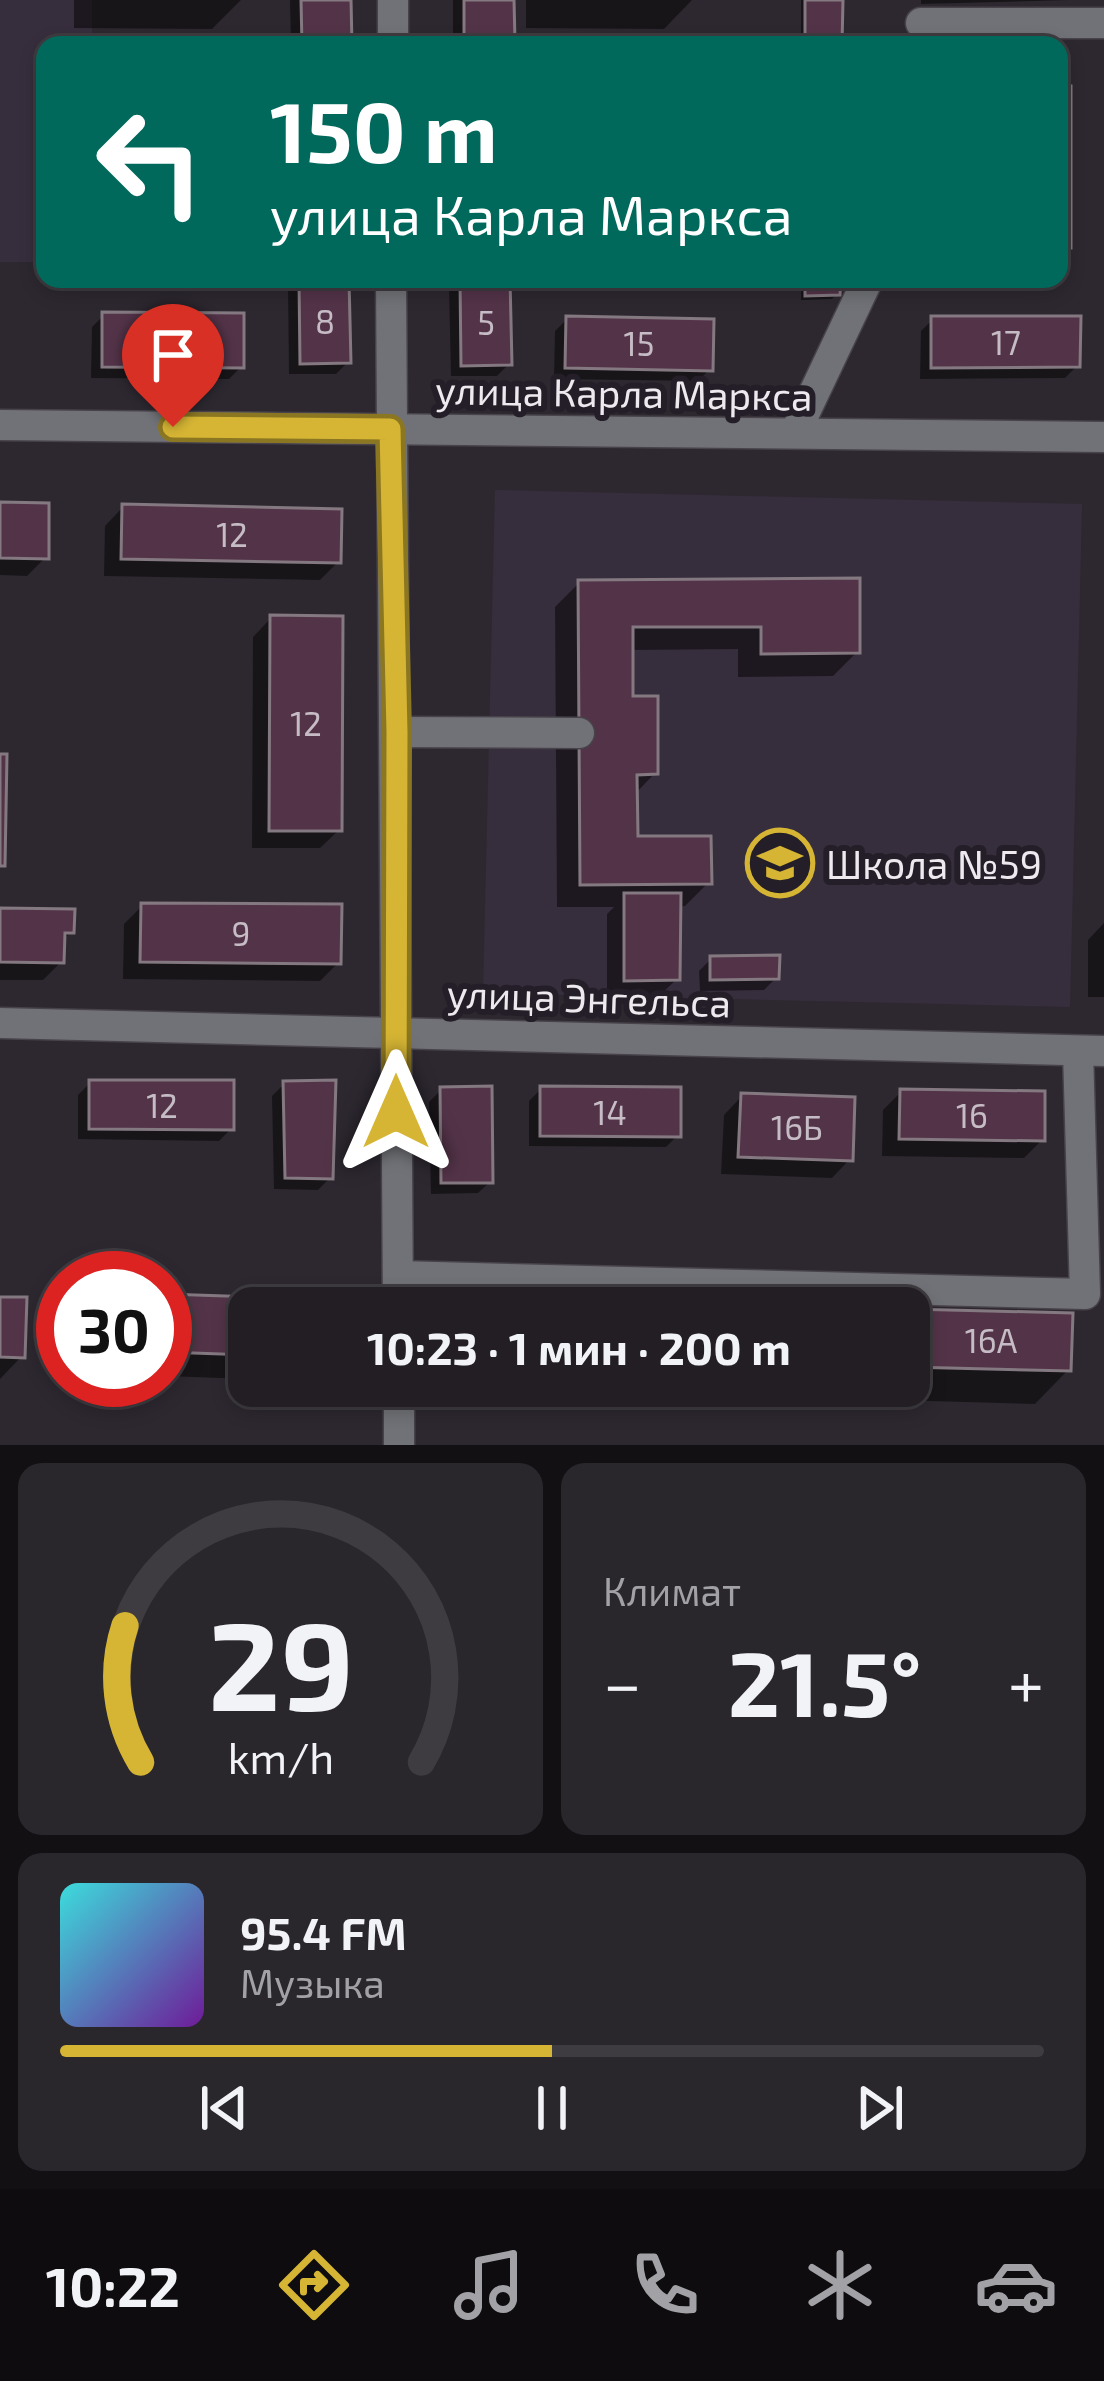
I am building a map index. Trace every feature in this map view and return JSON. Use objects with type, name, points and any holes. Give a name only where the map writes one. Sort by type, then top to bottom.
[{"type":"street","points":[[393,0],[393,36]]},
{"type":"street","points":[[921,23],[1104,22]]},
{"type":"street","points":[[391,288],[398,1287]]},
{"type":"street","points":[[795,433],[864,288]]},
{"type":"street","name":"улица Карла Маркса","points":[[0,425],[1104,437]]},
{"type":"street","points":[[397,732],[579,734]]},
{"type":"street","name":"улица Энгельса","points":[[0,1023],[1091,1051]]},
{"type":"street","points":[[398,1276],[1085,1294],[1091,1051]]},
{"type":"street","points":[[399,1407],[399,1445]]},
{"type":"shaded area","points":[[0,0],[92,0],[92,36],[36,36],[36,262],[0,262]]},
{"type":"shaded area","name":"Школа №59","points":[[495,490],[1082,504],[1070,1007],[483,993]]},
{"type":"building","points":[[301,0],[351,0],[352,36],[302,36]]},
{"type":"building","points":[[464,0],[514,0],[515,36],[464,36]]},
{"type":"building","points":[[805,0],[843,0],[842,36],[805,36]]},
{"type":"building","points":[[1068,86],[1071,86],[1068,248]]},
{"type":"building","points":[[299,288],[349,288],[351,363],[300,364]]},
{"type":"building","points":[[460,288],[510,288],[512,365],[461,366]]},
{"type":"building","points":[[805,288],[840,288],[840,295],[805,296]]},
{"type":"building","points":[[102,312],[244,313],[244,368],[102,367]]},
{"type":"building","points":[[566,316],[714,319],[713,371],[565,368]]},
{"type":"building","points":[[931,316],[1081,316],[1080,367],[931,368]]},
{"type":"building","points":[[0,502],[49,503],[49,559],[0,558]]},
{"type":"building","points":[[122,504],[342,509],[341,563],[121,559]]},
{"type":"building","points":[[860,578],[860,653],[761,654],[761,627],[633,627],[633,696],[658,696],[658,774],[637,775],[638,836],[711,836],[712,884],[580,885],[578,580]]},
{"type":"building","points":[[270,615],[343,616],[342,831],[269,831]]},
{"type":"building","points":[[0,754],[7,754],[5,866],[0,866]]},
{"type":"building","points":[[624,893],[681,893],[680,980],[624,981]]},
{"type":"building","points":[[141,903],[342,904],[341,964],[140,962]]},
{"type":"building","points":[[0,908],[75,909],[74,933],[65,933],[64,963],[0,962]]},
{"type":"building","points":[[780,955],[779,979],[710,980],[710,956]]},
{"type":"building","points":[[89,1080],[234,1080],[234,1130],[89,1129]]},
{"type":"building","points":[[336,1080],[333,1179],[285,1178],[283,1081]]},
{"type":"building","points":[[492,1086],[493,1183],[441,1183],[440,1087]]},
{"type":"building","points":[[540,1086],[681,1087],[681,1137],[540,1136]]},
{"type":"building","points":[[900,1089],[1045,1091],[1045,1141],[899,1139]]},
{"type":"building","points":[[741,1093],[855,1097],[853,1161],[738,1157]]},
{"type":"building","points":[[192,1295],[228,1296],[228,1354],[192,1353]]},
{"type":"building","points":[[0,1297],[27,1297],[25,1358],[0,1357]]},
{"type":"building","points":[[930,1310],[1073,1313],[1071,1371],[930,1368]]},
{"type":"place","name":"Школа №59","points":[[780,863]]},
{"type":"route","points":[[173,427],[390,429],[397,732],[396,1112]]}]
